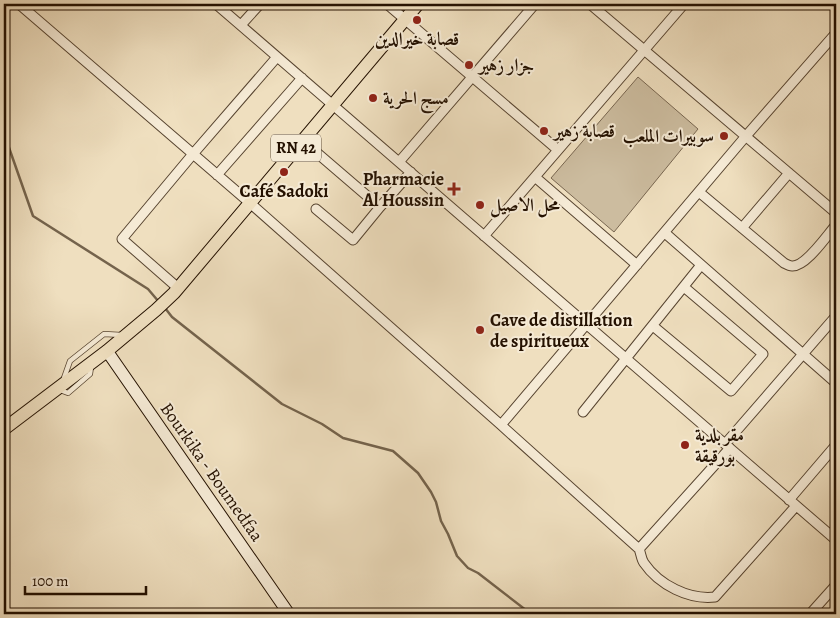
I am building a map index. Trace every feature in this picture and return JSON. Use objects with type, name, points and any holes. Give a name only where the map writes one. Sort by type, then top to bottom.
[{"type":"main road","name":"RN 42","points":[[4,429],[126,335],[176,290],[418,4]]},
{"type":"main road","name":"Bourkika - Boumedfaa","points":[[106,351],[289,614]]},
{"type":"street","points":[[19,4],[250,203],[640,549],[643,562],[676,591],[704,598],[715,597],[793,503],[836,445]]},
{"type":"street","points":[[216,4],[793,503],[835,537]]},
{"type":"street","points":[[241,25],[260,4]]},
{"type":"street","points":[[387,4],[558,150]]},
{"type":"street","points":[[399,162],[535,4]]},
{"type":"street","points":[[590,4],[836,213]]},
{"type":"street","points":[[484,236],[684,4]]},
{"type":"street","points":[[501,425],[746,136],[836,33]]},
{"type":"street","points":[[176,290],[122,239],[278,57]]},
{"type":"street","points":[[218,175],[302,78]]},
{"type":"street","points":[[302,140],[380,207]]},
{"type":"street","points":[[316,209],[353,240],[411,172]]},
{"type":"street","points":[[742,228],[789,173]]},
{"type":"street","points":[[534,177],[637,266]]},
{"type":"street","points":[[699,192],[784,263],[792,266],[807,259],[836,225]]},
{"type":"street","points":[[665,233],[836,383]]},
{"type":"street","points":[[583,412],[702,265]]},
{"type":"street","points":[[653,326],[731,391],[763,354],[684,287]]},
{"type":"street","points":[[640,549],[836,316]]},
{"type":"street","points":[[810,614],[836,585]]},
{"type":"lane","points":[[59,387],[70,361],[104,334],[126,335]]},
{"type":"shaded area","points":[[638,77],[698,129],[614,232],[551,178]]},
{"type":"waterway","points":[[4,139],[7,142],[33,216],[148,289],[159,302]]},
{"type":"waterway","points":[[165,308],[172,317],[282,404],[322,424],[343,438],[393,451],[418,473],[431,492],[441,521],[457,556],[468,568],[478,573],[531,614]]},
{"type":"place","name":"قصابة خيرالدين","points":[[417,20]]},
{"type":"place","name":"جزار زهير","points":[[469,65]]},
{"type":"place","name":"مسج الحرية","points":[[373,98]]},
{"type":"place","name":"قصابة زهير","points":[[544,131]]},
{"type":"place","name":"سوبيرات الملعب","points":[[724,136]]},
{"type":"place","name":"Café Sadoki","points":[[284,172]]},
{"type":"place","name":"Pharmacie Al Houssin","points":[[454,189]]},
{"type":"place","name":"محل الاصيل","points":[[480,205]]},
{"type":"place","name":"Cave de distillation de spiritueux","points":[[480,330]]},
{"type":"place","name":"مقر بلدية بورقيقة","points":[[685,445]]}]
